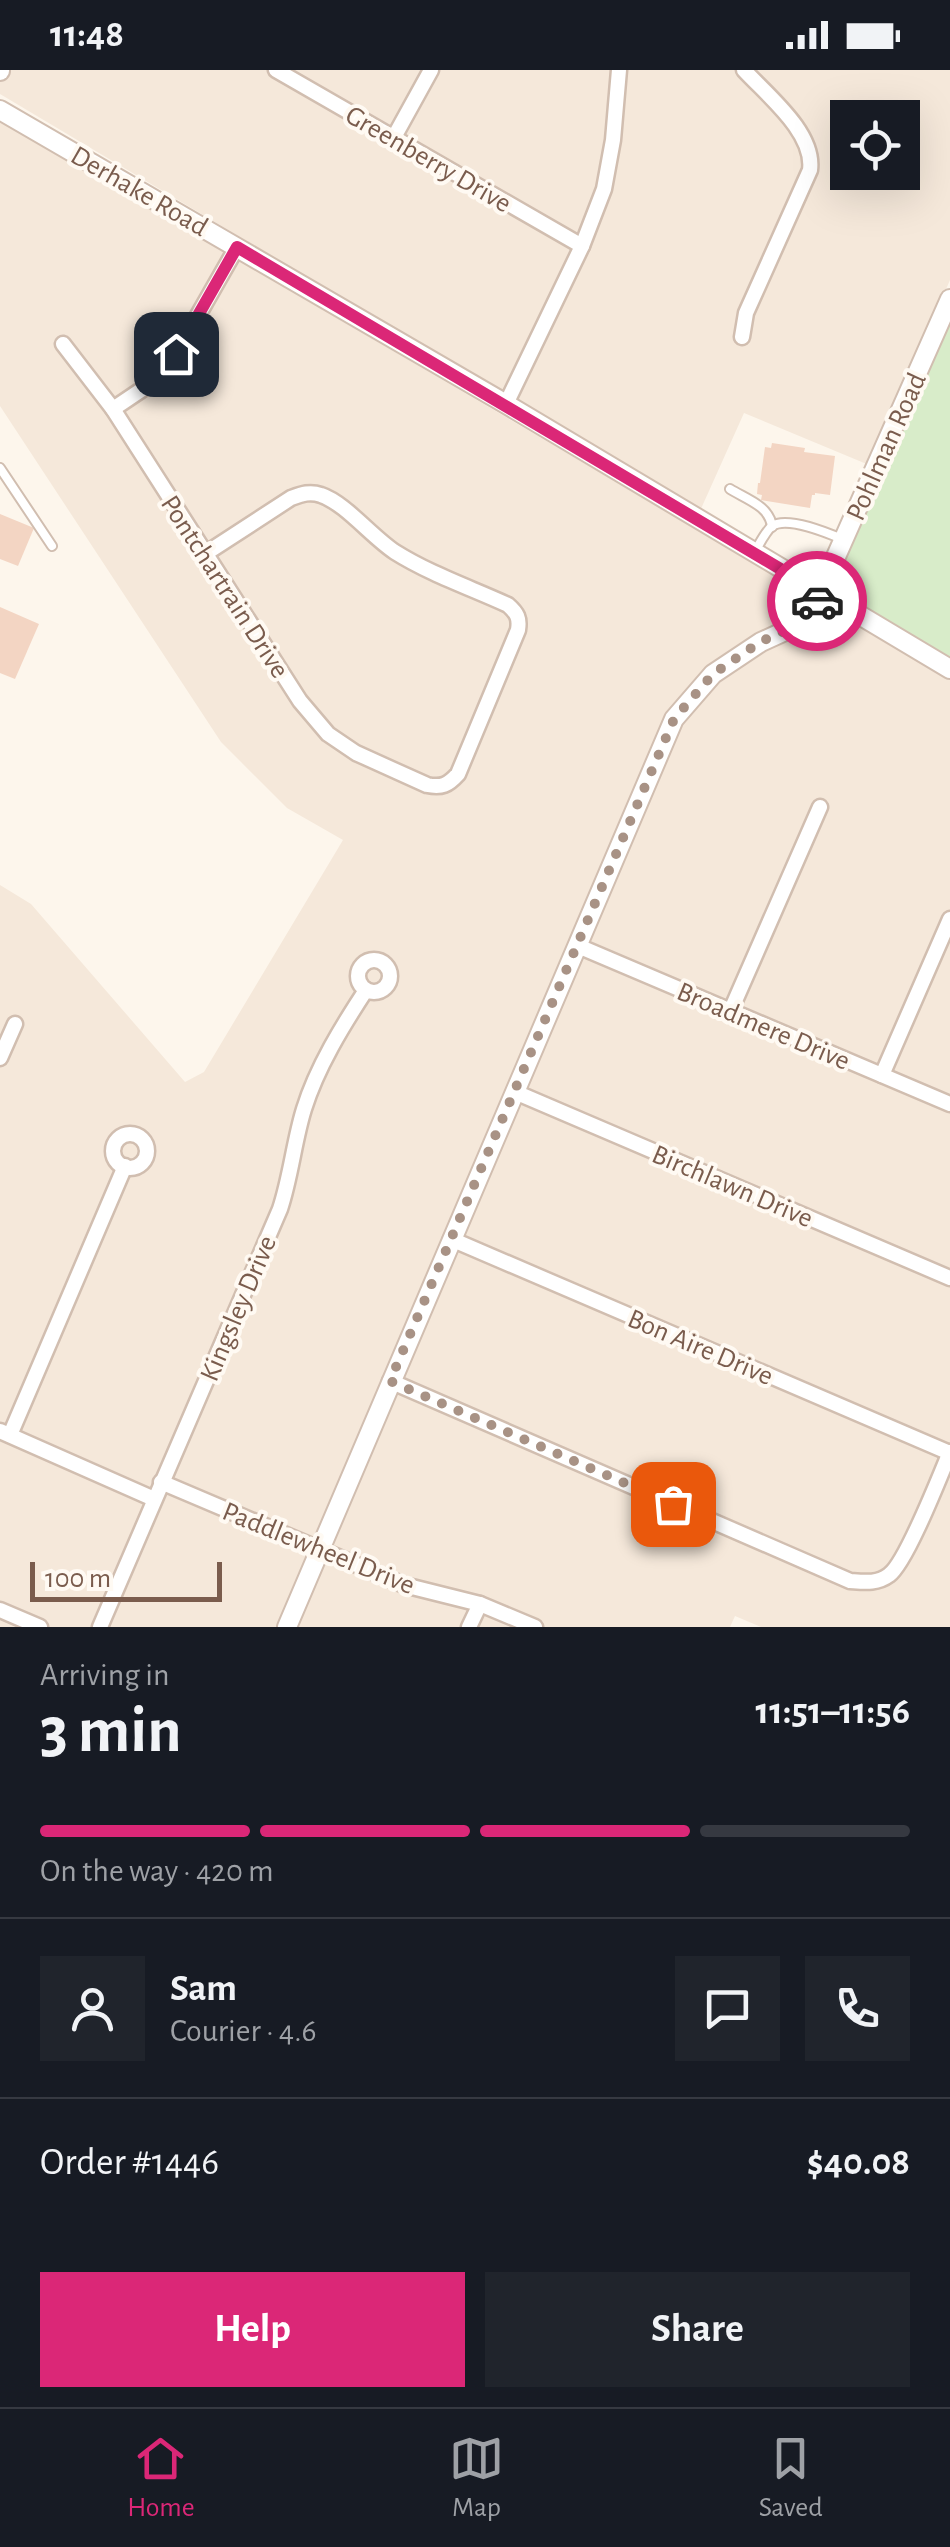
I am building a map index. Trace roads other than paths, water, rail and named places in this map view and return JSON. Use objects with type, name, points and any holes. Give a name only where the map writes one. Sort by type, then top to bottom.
[{"type":"street","name":"Greenberry Drive","points":[[276,70],[582,246]]},
{"type":"street","points":[[393,138],[430,70]]},
{"type":"street","points":[[506,404],[582,246],[604,189],[619,70]]},
{"type":"street","points":[[742,338],[746,313],[810,170],[812,157],[801,133],[744,70]]},
{"type":"street","name":"Derhake Road","points":[[0,110],[506,404],[950,669]]},
{"type":"street","points":[[113,409],[159,378],[237,247]]},
{"type":"street","name":"Pohlman Road","points":[[287,1627],[674,719],[713,674],[760,642],[796,626],[811,613],[950,299]]},
{"type":"street","name":"Pontchartrain Drive","points":[[64,344],[113,409],[205,554],[300,701],[328,734],[356,753],[428,786],[440,788],[450,783],[458,774],[518,630],[516,612],[414,564],[370,533],[335,501],[319,494],[291,498],[205,554]]},
{"type":"street","points":[[731,1010],[820,807]]},
{"type":"street","points":[[882,1074],[950,919]]},
{"type":"street","name":"Broadmere Drive","points":[[578,946],[950,1104]]},
{"type":"street","name":"Kingsley Drive","points":[[100,1627],[280,1208],[304,1109],[366,990]]},
{"type":"street","points":[[0,1058],[15,1024]]},
{"type":"street","name":"Birchlawn Drive","points":[[515,1092],[950,1278]]},
{"type":"street","points":[[125,1166],[5,1433],[154,1499]]},
{"type":"street","name":"Bon Aire Drive","points":[[452,1240],[950,1453]]},
{"type":"street","points":[[390,1381],[850,1581],[873,1582],[891,1574],[904,1556],[950,1453]]},
{"type":"street","name":"Paddlewheel Drive","points":[[161,1482],[404,1585],[480,1604],[535,1627]]},
{"type":"street","points":[[470,1627],[480,1604]]},
{"type":"street","points":[[0,1610],[40,1627]]},
{"type":"lane","points":[[0,468],[52,546]]},
{"type":"lane","points":[[730,489],[766,510],[772,526]]},
{"type":"lane","points":[[754,553],[772,526],[781,523],[816,528],[844,540]]}]
